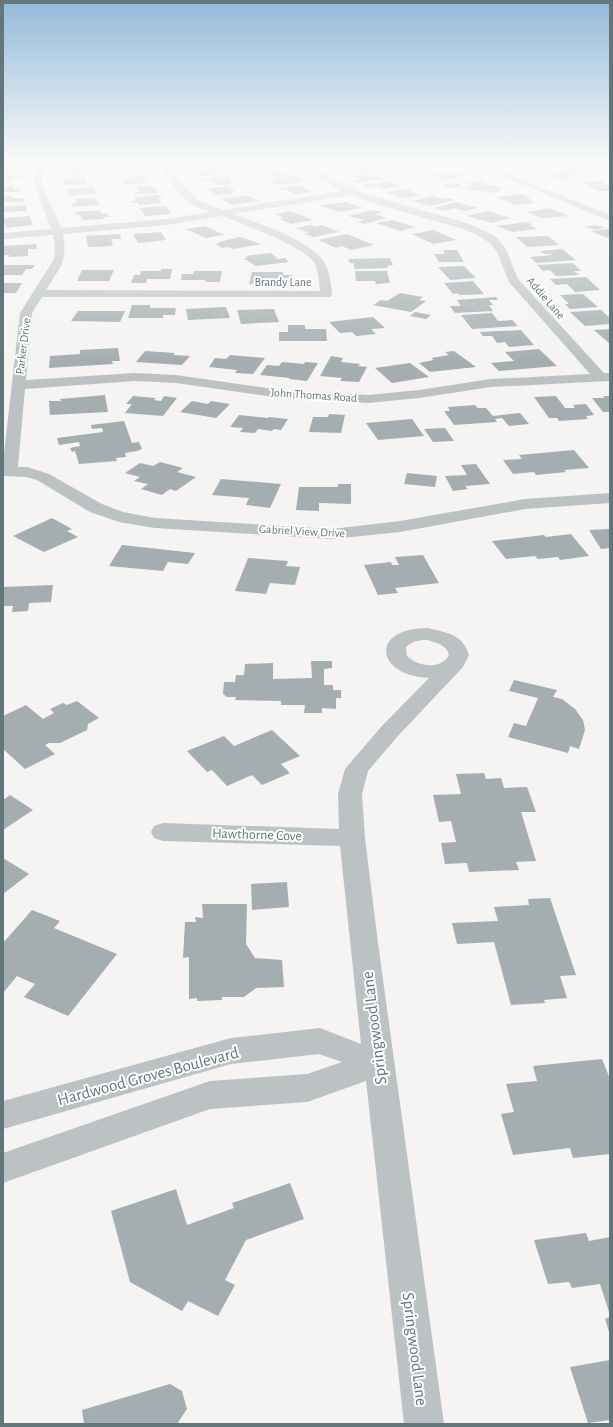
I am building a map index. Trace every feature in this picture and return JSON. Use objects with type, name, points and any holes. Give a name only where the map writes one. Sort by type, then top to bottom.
[{"type":"street","points":[[3,236],[74,230]]},
{"type":"street","name":"Brandy Lane","points":[[40,293],[326,295],[323,269],[317,258],[295,244],[261,230]]},
{"type":"street","name":"Addie Lane","points":[[473,230],[494,241],[503,254],[513,280],[605,377]]},
{"type":"street","name":"Parker Drive","points":[[7,471],[19,385],[26,314],[40,293],[59,259],[60,247],[57,231]]},
{"type":"street","name":"John Thomas Road","points":[[19,385],[135,377],[176,379],[281,394],[368,399],[419,394],[491,383],[605,377]]},
{"type":"street","name":"Gabriel View Drive","points":[[7,471],[27,472],[43,477],[96,508],[119,517],[156,524],[332,534],[354,533],[426,523],[514,506],[610,498]]},
{"type":"street","name":"Springwood Lane","points":[[424,1424],[378,1063],[352,838],[350,794],[356,770],[389,732],[450,668]]},
{"type":"street","name":"Hawthorne Cove","points":[[163,832],[352,838]]},
{"type":"street","name":"Hardwood Groves Boulevard","points":[[3,1116],[231,1051],[320,1041],[378,1063]]},
{"type":"street","points":[[3,1168],[210,1096],[307,1088],[378,1063]]},
{"type":"building","points":[[187,230],[213,230],[225,235],[206,238]]},
{"type":"building","points":[[300,230],[333,230],[339,232],[313,237],[304,234],[309,233]]},
{"type":"building","points":[[434,230],[456,240],[433,244],[412,234]]},
{"type":"building","points":[[506,230],[532,230],[513,232]]},
{"type":"building","points":[[610,230],[610,238],[608,238],[590,231]]},
{"type":"building","points":[[161,232],[166,240],[138,243],[133,234]]},
{"type":"building","points":[[120,234],[121,239],[111,239],[113,246],[88,247],[86,236]]},
{"type":"building","points":[[347,234],[374,245],[351,250],[342,246],[336,248],[318,240]]},
{"type":"building","points":[[548,236],[559,245],[527,247],[516,237]]},
{"type":"building","points":[[240,237],[261,244],[234,249],[228,247],[222,248],[215,244],[221,243],[218,242]]},
{"type":"building","points":[[36,244],[37,249],[28,249],[28,256],[9,257],[9,255],[3,255],[3,246]]},
{"type":"building","points":[[562,249],[576,260],[536,263],[530,257],[552,255],[544,254],[540,251]]},
{"type":"building","points":[[443,250],[457,250],[464,262],[439,262],[434,254],[445,254]]},
{"type":"building","points":[[271,253],[278,259],[285,258],[289,262],[256,266],[243,258],[248,258],[245,256]]},
{"type":"building","points":[[390,258],[393,265],[387,266],[388,268],[355,269],[353,263],[350,263],[348,259]]},
{"type":"building","points":[[573,263],[581,271],[574,271],[579,275],[556,276],[550,270],[543,271],[537,265]]},
{"type":"building","points":[[3,265],[35,265],[32,269],[26,269],[22,275],[3,275]]},
{"type":"building","points":[[464,266],[476,278],[450,280],[438,267]]},
{"type":"building","points":[[161,269],[172,269],[170,279],[147,279],[146,283],[131,283],[134,275],[140,275],[141,271],[161,271]]},
{"type":"building","points":[[82,270],[114,270],[109,281],[77,281]]},
{"type":"building","points":[[194,271],[222,271],[220,282],[205,282],[206,280],[181,280],[182,274],[193,274]]},
{"type":"building","points":[[355,271],[387,271],[390,283],[376,284],[375,281],[356,281]]},
{"type":"building","points":[[252,272],[283,272],[283,275],[293,275],[292,282],[249,284]]},
{"type":"building","points":[[586,277],[600,290],[575,292],[567,284],[556,285],[550,279]]},
{"type":"building","points":[[473,281],[484,294],[453,294],[444,283]]},
{"type":"building","points":[[3,283],[22,283],[16,293],[3,293]]},
{"type":"building","points":[[400,293],[423,297],[419,300],[426,301],[411,312],[373,305],[381,300],[387,301]]},
{"type":"building","points":[[583,294],[598,307],[570,309],[565,304],[569,304],[560,295]]},
{"type":"building","points":[[496,297],[498,300],[489,300],[493,305],[489,305],[493,311],[455,313],[450,306],[461,306],[457,300]]},
{"type":"building","points":[[132,305],[150,305],[150,308],[176,308],[175,315],[163,315],[163,318],[128,318]]},
{"type":"building","points":[[226,307],[230,318],[188,320],[186,309]]},
{"type":"building","points":[[274,309],[279,322],[241,324],[237,310]]},
{"type":"building","points":[[601,310],[610,318],[610,324],[585,326],[570,312]]},
{"type":"building","points":[[78,311],[125,311],[120,322],[71,321]]},
{"type":"building","points":[[415,312],[431,315],[426,319],[410,316]]},
{"type":"building","points":[[492,313],[498,321],[512,320],[518,326],[472,329],[461,315]]},
{"type":"building","points":[[373,317],[385,328],[371,329],[376,334],[356,336],[352,332],[340,333],[329,322]]},
{"type":"building","points":[[288,325],[305,325],[305,329],[326,329],[327,341],[279,341],[279,332],[288,332]]},
{"type":"building","points":[[610,329],[610,344],[594,330]]},
{"type":"building","points":[[521,330],[534,345],[509,347],[505,342],[497,343],[492,336],[483,336],[480,332]]},
{"type":"building","points":[[118,348],[120,361],[112,361],[113,364],[49,368],[50,356],[80,354],[80,350]]},
{"type":"building","points":[[539,349],[557,366],[499,371],[491,363],[514,361],[505,352]]},
{"type":"building","points":[[145,351],[175,353],[173,355],[190,356],[182,365],[136,362]]},
{"type":"building","points":[[454,351],[476,367],[430,372],[419,363],[434,360],[431,358],[449,355],[445,352]]},
{"type":"building","points":[[230,355],[265,358],[253,374],[235,373],[237,370],[209,367],[215,358],[226,359]]},
{"type":"building","points":[[331,356],[343,358],[341,362],[360,364],[358,366],[367,367],[359,382],[340,381],[342,378],[320,376]]},
{"type":"building","points":[[282,362],[304,364],[305,362],[318,363],[307,381],[260,375],[267,365],[279,366]]},
{"type":"building","points":[[410,363],[429,377],[392,383],[375,368]]},
{"type":"building","points":[[105,395],[108,412],[50,415],[49,401],[61,401],[60,399]]},
{"type":"building","points":[[133,396],[156,398],[154,400],[161,401],[164,396],[177,398],[163,416],[125,413],[132,404],[126,404]]},
{"type":"building","points":[[556,396],[565,408],[575,408],[573,405],[586,404],[594,415],[586,416],[588,419],[559,421],[557,418],[549,418],[534,397]]},
{"type":"building","points":[[603,396],[610,396],[610,412],[603,412],[592,398],[604,398]]},
{"type":"building","points":[[192,401],[208,404],[211,401],[230,404],[216,418],[180,412]]},
{"type":"building","points":[[475,405],[478,408],[486,408],[493,416],[520,413],[529,424],[509,426],[502,418],[495,419],[497,422],[454,425],[444,411],[450,411],[448,407]]},
{"type":"building","points":[[329,414],[345,415],[341,433],[309,432],[313,417],[328,417]]},
{"type":"building","points":[[239,415],[288,419],[281,430],[274,429],[272,431],[258,429],[255,433],[240,432],[243,428],[230,427]]},
{"type":"building","points":[[412,419],[424,436],[378,440],[366,423]]},
{"type":"building","points":[[124,421],[132,443],[139,442],[142,449],[125,453],[126,457],[116,458],[117,461],[79,464],[75,451],[72,452],[70,448],[80,446],[79,442],[59,445],[57,438],[103,432],[102,428],[92,429],[91,425]]},
{"type":"building","points":[[445,428],[454,441],[433,442],[424,429]]},
{"type":"building","points":[[574,450],[589,468],[564,470],[566,472],[536,475],[534,472],[513,474],[503,460],[522,459],[519,455]]},
{"type":"building","points":[[160,462],[183,468],[177,472],[196,477],[176,491],[170,489],[162,495],[141,489],[148,484],[134,481],[140,477],[125,473],[140,463],[153,466]]},
{"type":"building","points":[[476,464],[490,484],[465,486],[468,489],[453,491],[445,476],[467,475],[461,465]]},
{"type":"building","points":[[407,473],[437,476],[435,487],[404,484]]},
{"type":"building","points":[[221,479],[281,484],[270,508],[246,505],[249,498],[212,495]]},
{"type":"building","points":[[338,484],[351,484],[351,504],[319,503],[319,511],[296,510],[299,487],[338,487]]},
{"type":"building","points":[[52,518],[72,529],[67,531],[78,537],[44,552],[13,536]]},
{"type":"building","points":[[610,529],[610,548],[601,549],[589,530]]},
{"type":"building","points":[[571,534],[589,556],[560,560],[558,557],[538,559],[535,556],[506,559],[492,541],[544,535],[546,537]]},
{"type":"building","points":[[122,545],[195,553],[188,564],[168,562],[163,571],[109,566]]},
{"type":"building","points":[[423,555],[439,583],[395,588],[398,593],[378,595],[364,565],[391,562],[392,565],[399,565],[395,557]]},
{"type":"building","points":[[248,558],[288,561],[286,566],[300,567],[295,585],[270,583],[266,594],[235,591]]},
{"type":"building","points":[[53,585],[51,602],[29,603],[28,611],[12,612],[13,606],[3,606],[3,587]]},
{"type":"building","points":[[311,661],[332,661],[332,668],[324,669],[324,685],[333,685],[333,690],[341,690],[341,698],[336,698],[336,709],[322,708],[322,713],[304,713],[305,705],[281,705],[281,701],[235,700],[236,697],[227,697],[223,694],[224,682],[235,682],[236,675],[244,675],[245,664],[273,663],[273,679],[312,678]]},
{"type":"building","points":[[514,680],[557,690],[553,697],[562,699],[575,709],[583,720],[585,730],[579,749],[570,746],[568,753],[508,737],[514,723],[526,726],[538,698],[509,691]]},
{"type":"building","points":[[77,701],[99,718],[88,724],[87,730],[60,743],[49,743],[45,745],[55,754],[25,769],[3,749],[3,716],[26,705],[43,719],[54,713],[50,709],[63,703],[67,705]]},
{"type":"building","points":[[272,730],[300,756],[281,764],[290,773],[262,785],[252,775],[227,786],[212,770],[207,772],[187,751],[224,736],[234,746]]},
{"type":"building","points":[[484,773],[486,779],[501,778],[504,788],[527,787],[536,812],[521,812],[536,861],[516,862],[519,870],[469,872],[467,863],[445,864],[441,843],[456,842],[451,821],[439,822],[433,795],[461,794],[456,774]]},
{"type":"building","points":[[10,795],[33,810],[3,830],[3,800]]},
{"type":"building","points":[[3,858],[29,874],[3,894]]},
{"type":"building","points":[[287,882],[289,907],[252,910],[251,884]]},
{"type":"building","points":[[550,898],[576,975],[560,976],[567,998],[544,1000],[545,1003],[511,1005],[494,942],[457,944],[452,923],[498,921],[494,907],[529,905],[528,899]]},
{"type":"building","points":[[202,904],[247,904],[246,944],[255,958],[282,960],[284,987],[256,988],[244,997],[222,997],[222,1000],[197,1001],[197,998],[189,999],[189,957],[183,958],[185,922],[196,922],[195,917],[203,918]]},
{"type":"building","points":[[32,910],[60,921],[54,928],[117,954],[68,1016],[24,997],[35,984],[17,976],[3,993],[3,943]]},
{"type":"building","points":[[602,1059],[610,1079],[610,1154],[573,1158],[570,1148],[513,1155],[501,1114],[514,1112],[506,1084],[537,1081],[533,1066]]},
{"type":"building","points":[[290,1183],[304,1219],[246,1240],[225,1280],[235,1285],[218,1316],[188,1301],[182,1311],[130,1282],[111,1211],[176,1189],[187,1225],[234,1208],[232,1203]]},
{"type":"building","points":[[586,1233],[589,1241],[610,1237],[610,1315],[600,1284],[572,1288],[569,1282],[548,1284],[534,1240]]},
{"type":"building","points":[[610,1317],[610,1335],[605,1319]]},
{"type":"building","points":[[610,1360],[610,1420],[588,1423],[570,1367]]},
{"type":"building","points":[[170,1384],[182,1391],[187,1409],[177,1424],[84,1424],[82,1410]]}]
